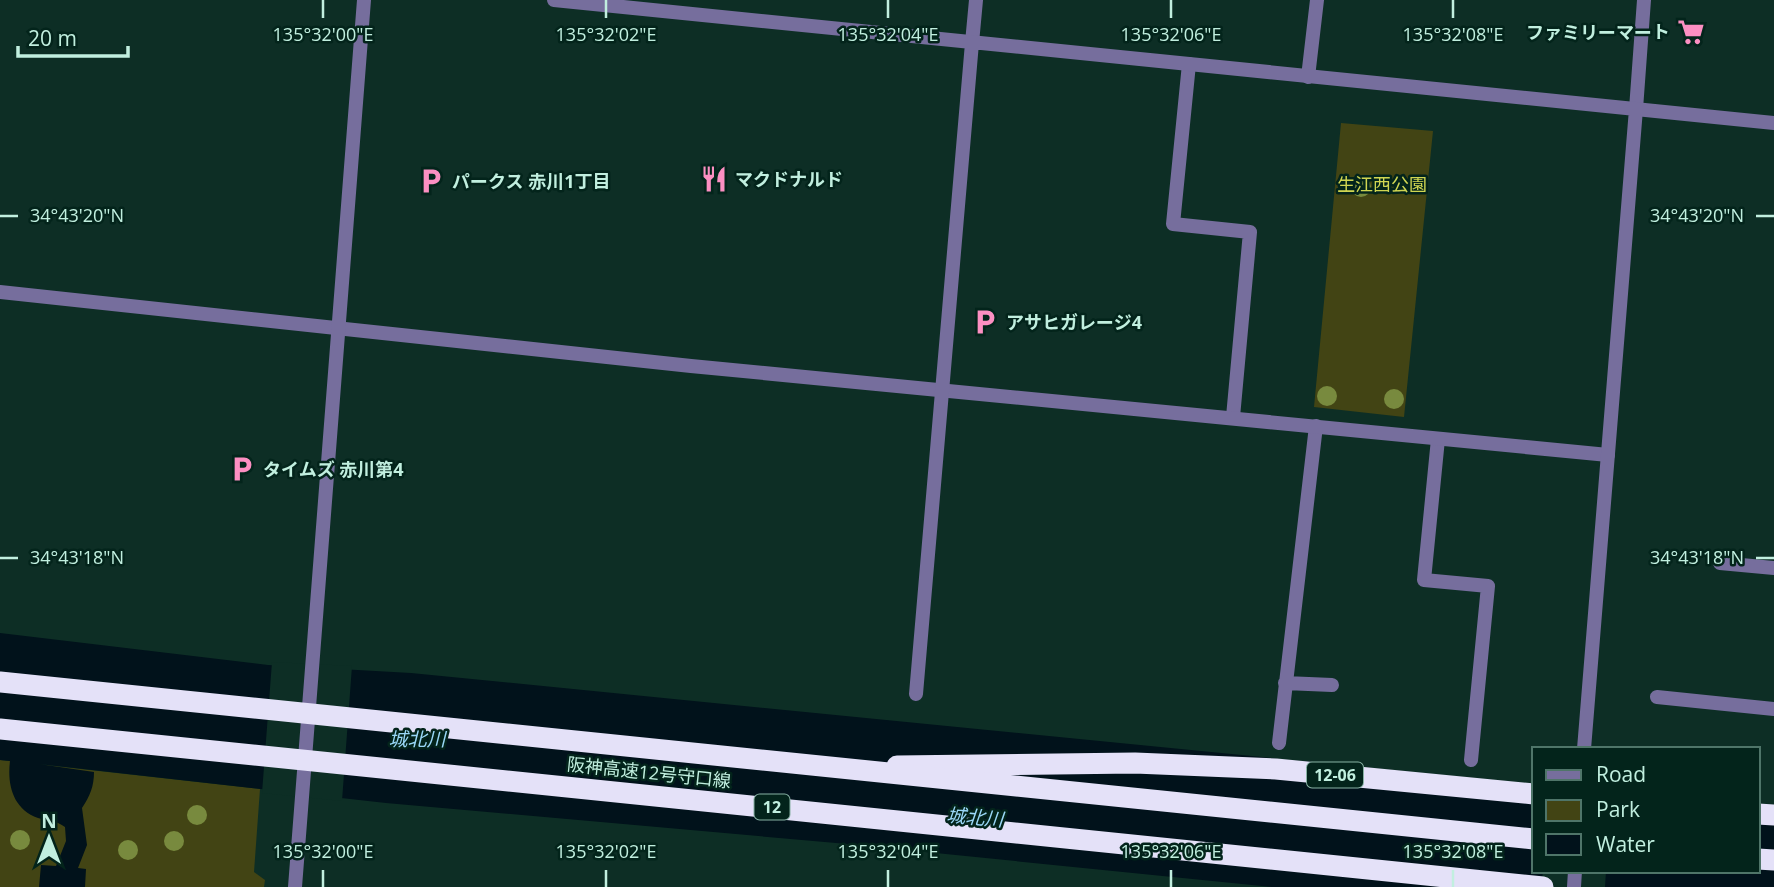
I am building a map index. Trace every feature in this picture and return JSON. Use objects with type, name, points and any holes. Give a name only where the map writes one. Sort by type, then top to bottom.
[{"type":"highway","name":"阪神高速12号守口線","points":[[0,682],[1532,839]]},
{"type":"highway","name":"阪神高速12号守口線","points":[[0,729],[1543,887]]},
{"type":"highway","name":"12-06","points":[[827,768],[1135,763],[1276,769],[1532,794]]},
{"type":"street","points":[[295,887],[364,0]]},
{"type":"street","points":[[554,0],[1774,123]]},
{"type":"street","points":[[916,694],[976,0]]},
{"type":"street","points":[[1308,76],[1317,0]]},
{"type":"street","points":[[1584,747],[1644,0]]},
{"type":"street","points":[[1189,64],[1173,224],[1250,232],[1233,417]]},
{"type":"street","points":[[0,292],[691,366],[1608,455]]},
{"type":"street","points":[[1279,743],[1316,426]]},
{"type":"street","points":[[1438,439],[1424,580],[1488,586],[1471,760]]},
{"type":"street","points":[[1720,563],[1774,568]]},
{"type":"street","points":[[1285,682],[1332,685]]},
{"type":"street","points":[[1657,697],[1774,709]]},
{"type":"green space","name":"生江西公園","points":[[1341,123],[1433,131],[1404,417],[1314,407]]},
{"type":"green space","points":[[0,760],[260,789],[254,872],[265,880],[264,887],[0,887]]},
{"type":"water","name":"城北川","points":[[0,633],[268,665],[411,673],[1532,784],[1532,873],[1760,873],[1760,808],[1774,810],[1774,887],[1272,887],[836,843],[386,803],[39,764],[94,772],[91,791],[82,808],[87,845],[78,868],[86,869],[85,887],[39,887],[41,865],[56,866],[66,841],[65,827],[38,818],[23,809],[11,787],[10,761],[0,760]]},
{"type":"pier","points":[[272,662],[352,666],[342,801],[262,793]]},
{"type":"pier","points":[[1543,873],[1606,873],[1605,887],[1541,887]]},
{"type":"place","name":"ファミリーマート","points":[[1691,32]]},
{"type":"place","name":"マクドナルド","points":[[714,179]]},
{"type":"place","name":"パークス 赤川1丁目","points":[[431,181]]},
{"type":"place","name":"アサヒガレージ4","points":[[985,322]]},
{"type":"place","name":"タイムズ 赤川第4","points":[[242,469]]}]
